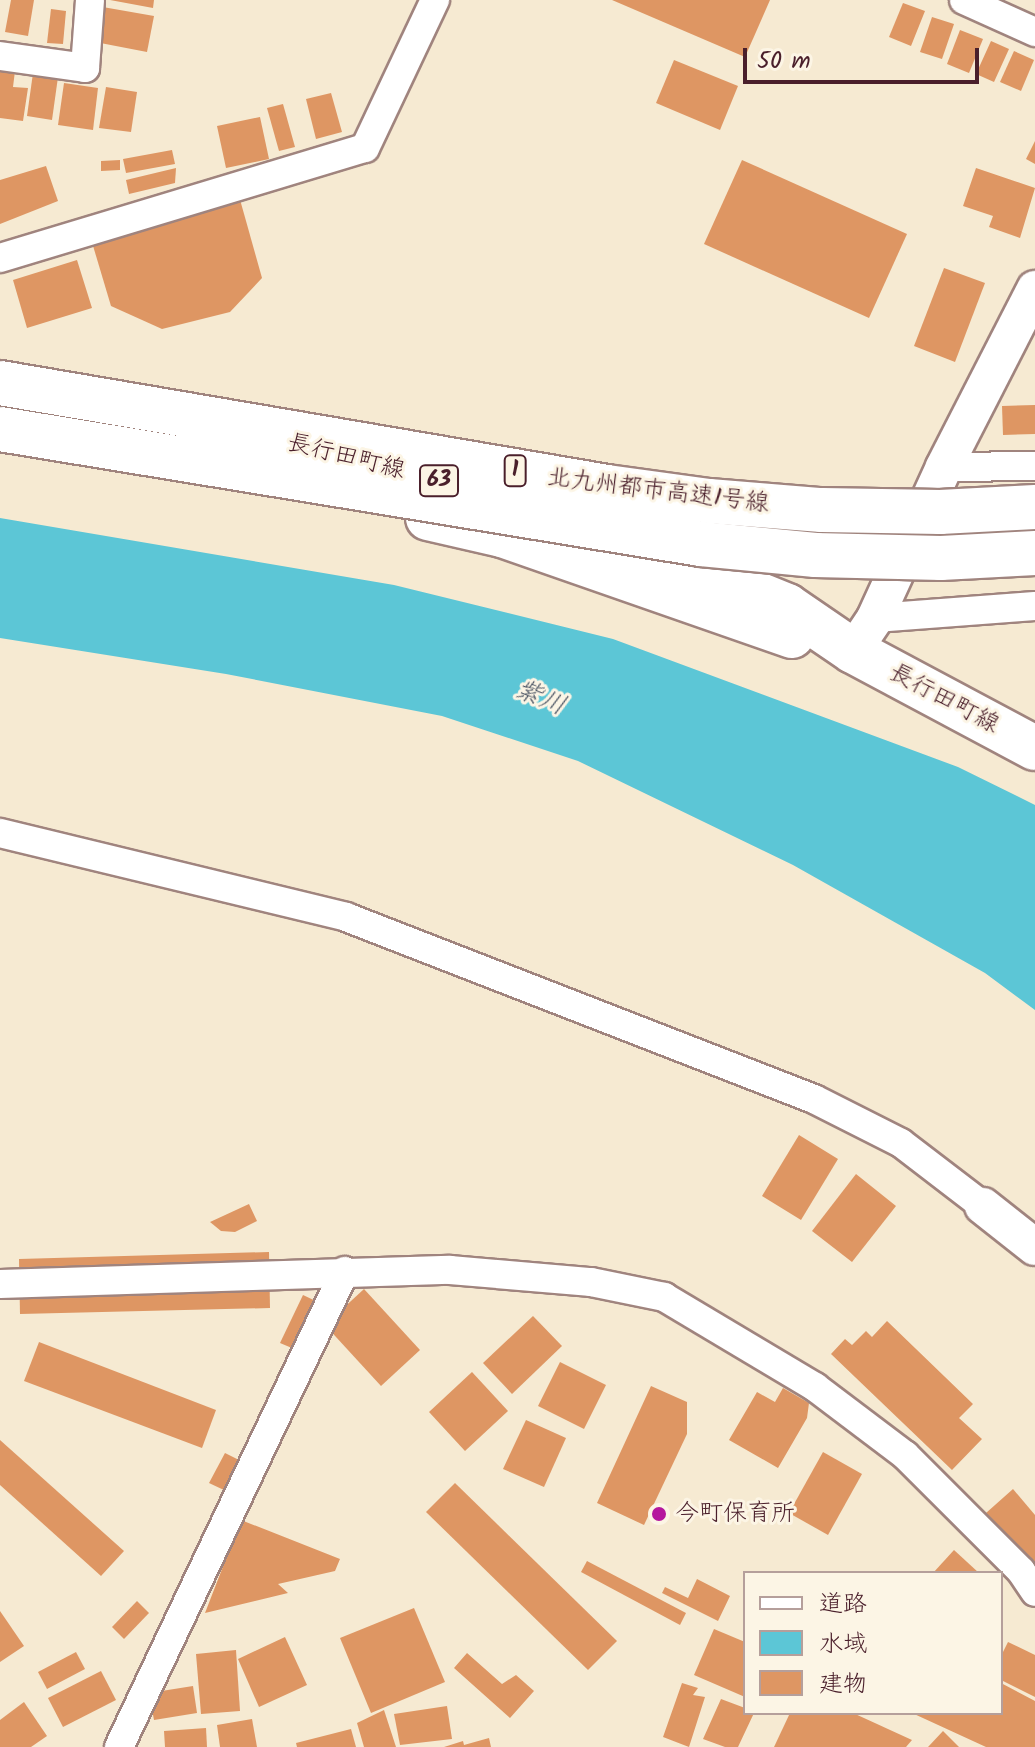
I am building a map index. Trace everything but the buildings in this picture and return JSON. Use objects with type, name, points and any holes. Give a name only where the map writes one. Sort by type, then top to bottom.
[{"type":"main road","name":"北九州都市高速1号線","points":[[0,381],[607,487],[709,501],[822,510],[940,512],[1035,507]]},
{"type":"main road","name":"長行田町線","points":[[0,381],[70,388],[538,506],[864,634],[1035,748]]},
{"type":"main road","name":"北九州都市高速1号線","points":[[0,428],[701,544],[941,558],[1035,553]]},
{"type":"main road","name":"長行田町線","points":[[0,428],[94,440],[502,535],[777,632],[864,634]]},
{"type":"street","points":[[0,56],[85,68],[90,0]]},
{"type":"street","points":[[0,258],[365,148],[435,0]]},
{"type":"street","points":[[964,0],[1035,32]]},
{"type":"street","points":[[864,634],[944,467],[1035,289]]},
{"type":"street","points":[[944,467],[1035,466]]},
{"type":"street","points":[[864,634],[1035,606]]},
{"type":"street","points":[[0,833],[346,917],[814,1099],[901,1143],[1035,1247]]},
{"type":"street","points":[[0,1284],[450,1270],[559,1279],[664,1297],[815,1387],[905,1455],[1021,1571],[1035,1592]]},
{"type":"street","points":[[119,1747],[345,1271]]},
{"type":"water","name":"紫川","points":[[0,518],[394,585],[613,639],[958,767],[1035,805],[1035,1010],[985,973],[793,865],[578,761],[442,716],[226,674],[0,638]]},
{"type":"place","name":"今町保育所","points":[[659,1514]]}]
